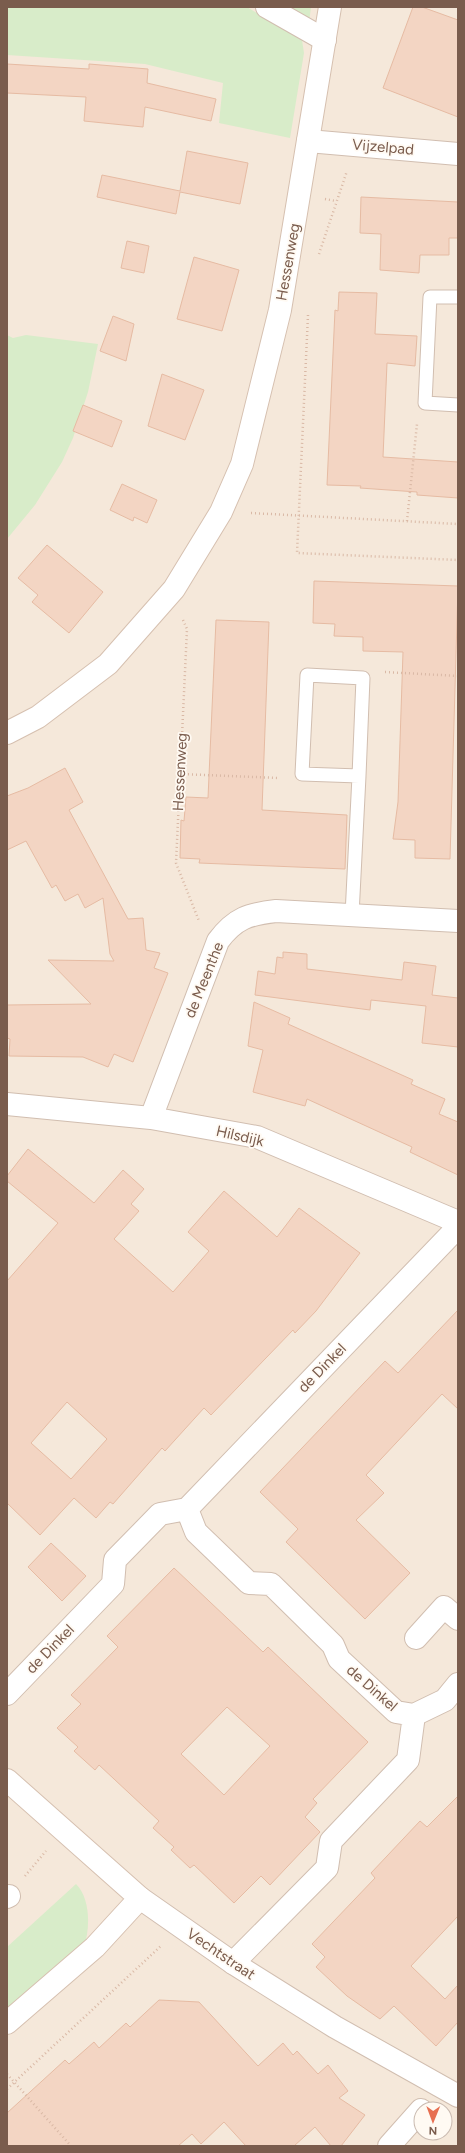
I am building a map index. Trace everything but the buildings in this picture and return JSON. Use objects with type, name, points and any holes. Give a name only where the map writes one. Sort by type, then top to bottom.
[{"type":"street","points":[[267,7],[325,40]]},
{"type":"street","name":"Hessenweg","points":[[7,733],[38,717],[108,664],[170,594],[221,512],[242,464],[280,310],[330,7]]},
{"type":"street","name":"Vijzelpad","points":[[308,141],[458,154]]},
{"type":"street","name":"de Meenthe","points":[[151,1118],[218,941],[224,932],[241,918],[257,913],[276,911],[458,921]]},
{"type":"street","name":"Hilsdijk","points":[[7,1104],[151,1118],[257,1137],[458,1222]]},
{"type":"street","name":"de Dinkel","points":[[7,1694],[113,1584],[115,1560],[160,1514],[187,1509],[458,1227]]},
{"type":"street","name":"de Dinkel","points":[[187,1509],[196,1532],[249,1583],[271,1584],[333,1645],[339,1659],[396,1712],[414,1715],[445,1700],[458,1684]]},
{"type":"street","points":[[416,1638],[444,1607],[458,1619]]},
{"type":"street","name":"de Dinkel","points":[[233,1963],[327,1868],[331,1841],[408,1760],[414,1715]]},
{"type":"street","name":"Vechtstraat","points":[[7,1780],[140,1898],[233,1963],[335,2027],[450,2091]]},
{"type":"street","points":[[7,2023],[95,1946],[140,1898]]},
{"type":"street","points":[[434,2101],[450,2091]]},
{"type":"street","points":[[389,2146],[413,2118]]},
{"type":"lane","points":[[458,297],[430,297],[425,404],[458,405]]},
{"type":"lane","points":[[352,915],[359,776],[363,678],[307,675],[302,774],[359,776]]},
{"type":"path","name":"Hessenweg","points":[[317,257],[356,145]]},
{"type":"path","name":"Hessenweg","points":[[309,310],[297,553],[458,560]]},
{"type":"path","points":[[407,521],[418,413],[425,404]]},
{"type":"path","points":[[221,512],[458,524]]},
{"type":"path","name":"Hessenweg","points":[[170,594],[187,628],[176,863],[202,930],[218,941]]},
{"type":"path","points":[[363,678],[371,672],[458,676]]},
{"type":"path","points":[[180,774],[296,779],[302,774]]},
{"type":"path","points":[[8,1897],[62,1830]]},
{"type":"path","points":[[7,2089],[182,1927]]},
{"type":"path","points":[[7,2074],[71,2146]]},
{"type":"shaded area","points":[[7,7],[458,7],[458,2146],[7,2146]]},
{"type":"green space","points":[[7,7],[247,7],[302,40],[304,53],[290,138],[219,123],[223,83],[145,64],[7,55]]},
{"type":"green space","points":[[276,7],[311,7],[309,23]]},
{"type":"green space","points":[[7,335],[13,338],[26,335],[98,344],[88,392],[73,438],[62,462],[35,505],[7,539]]},
{"type":"green space","points":[[76,1884],[81,1890],[87,1906],[88,1923],[84,1947],[7,2011],[7,1947]]}]
